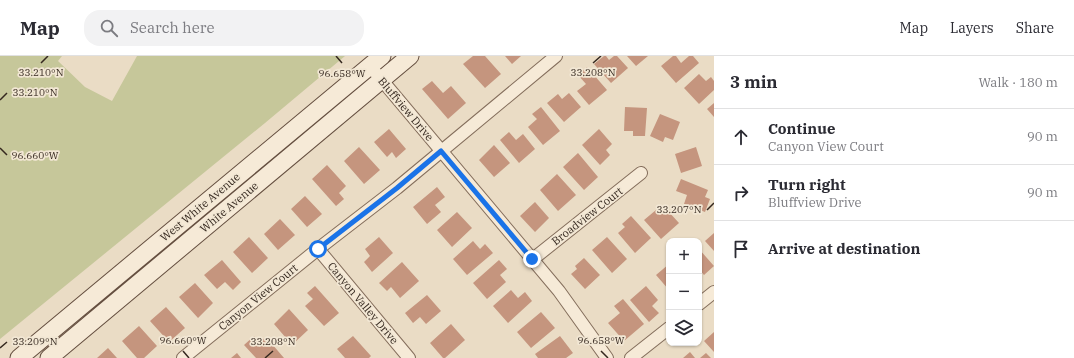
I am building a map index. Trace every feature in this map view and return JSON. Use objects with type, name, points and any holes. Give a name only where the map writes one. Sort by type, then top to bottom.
[{"type":"main road","name":"White Avenue","points":[[49,358],[410,56]]},
{"type":"main road","name":"West White Avenue","points":[[19,358],[376,61]]},
{"type":"street","name":"Canyon View Court","points":[[183,358],[318,249],[397,188],[556,56]]},
{"type":"street","name":"Bluffview Drive","points":[[376,61],[381,79],[559,291],[607,358]]},
{"type":"street","name":"Broadview Court","points":[[532,259],[641,173]]},
{"type":"street","name":"Canyon Valley Drive","points":[[318,249],[409,358]]},
{"type":"street","points":[[702,302],[714,292]]},
{"type":"street","points":[[631,358],[666,330]]},
{"type":"green space","points":[[0,56],[62,56],[58,61],[85,87],[112,101],[137,56],[345,56],[0,339]]},
{"type":"building","points":[[473,56],[485,56],[501,74],[485,88],[463,64]]},
{"type":"building","points":[[505,56],[521,56],[512,64]]},
{"type":"building","points":[[606,56],[609,60],[614,56],[617,56],[628,68],[611,83],[594,64]]},
{"type":"building","points":[[627,56],[648,56],[636,66]]},
{"type":"building","points":[[673,56],[676,56],[681,63],[689,56],[693,56],[699,63],[676,83],[661,66]]},
{"type":"building","points":[[587,67],[607,90],[589,105],[577,91],[586,84],[578,75]]},
{"type":"building","points":[[699,74],[706,81],[711,77],[714,81],[714,90],[699,104],[684,88]]},
{"type":"building","points":[[432,81],[443,93],[451,86],[466,103],[448,119],[422,89]]},
{"type":"building","points":[[569,93],[581,107],[564,122],[547,103],[558,94],[562,99]]},
{"type":"building","points":[[714,103],[714,117],[707,109]]},
{"type":"building","points":[[541,107],[560,131],[543,145],[528,127],[537,119],[532,114]]},
{"type":"building","points":[[625,107],[647,108],[645,136],[633,136],[633,131],[624,131]]},
{"type":"building","points":[[660,114],[680,122],[673,140],[665,137],[663,142],[650,136]]},
{"type":"building","points":[[389,129],[406,149],[396,158],[392,152],[387,157],[374,142]]},
{"type":"building","points":[[599,129],[612,144],[606,150],[610,155],[600,165],[582,145]]},
{"type":"building","points":[[509,132],[516,140],[523,134],[535,149],[519,163],[500,140]]},
{"type":"building","points":[[494,145],[510,163],[494,177],[479,160]]},
{"type":"building","points":[[359,147],[380,170],[364,184],[344,161]]},
{"type":"building","points":[[696,147],[702,166],[681,173],[675,154]]},
{"type":"building","points":[[578,153],[598,177],[584,190],[563,167]]},
{"type":"building","points":[[327,165],[346,186],[339,193],[344,199],[336,206],[312,179]]},
{"type":"building","points":[[557,174],[576,195],[558,211],[540,190]]},
{"type":"building","points":[[681,179],[708,190],[705,197],[710,199],[705,212],[684,204],[687,195],[676,191]]},
{"type":"building","points":[[437,187],[445,197],[435,205],[441,212],[427,224],[413,207]]},
{"type":"building","points":[[305,196],[322,214],[307,227],[291,209]]},
{"type":"building","points":[[535,202],[549,218],[535,232],[520,216]]},
{"type":"building","points":[[656,210],[660,215],[667,210],[679,223],[661,239],[644,220]]},
{"type":"building","points":[[457,212],[472,228],[452,247],[437,230]]},
{"type":"building","points":[[631,216],[651,238],[635,253],[618,233],[625,227],[622,224]]},
{"type":"building","points":[[280,219],[295,235],[278,250],[264,234]]},
{"type":"building","points":[[714,233],[714,251],[705,241]]},
{"type":"building","points":[[249,237],[268,258],[252,273],[233,252]]},
{"type":"building","points":[[379,237],[393,253],[372,272],[364,262],[370,256],[365,249]]},
{"type":"building","points":[[607,237],[627,259],[612,273],[592,250]]},
{"type":"building","points":[[473,241],[480,249],[485,244],[493,253],[467,275],[453,259]]},
{"type":"building","points":[[702,252],[714,266],[704,275],[702,273]]},
{"type":"building","points":[[584,258],[600,275],[585,289],[571,274],[577,269],[575,266]]},
{"type":"building","points":[[222,260],[241,282],[233,290],[225,282],[217,289],[204,275]]},
{"type":"building","points":[[499,260],[507,269],[500,275],[506,282],[487,299],[473,283]]},
{"type":"building","points":[[402,262],[419,281],[400,298],[391,287],[387,291],[379,283]]},
{"type":"building","points":[[666,267],[666,287],[656,275]]},
{"type":"building","points":[[195,283],[213,303],[198,318],[179,297]]},
{"type":"building","points":[[315,286],[339,313],[324,326],[305,306],[313,299],[307,293]]},
{"type":"building","points":[[646,286],[658,300],[652,306],[659,313],[649,322],[630,300]]},
{"type":"building","points":[[511,290],[518,298],[525,292],[532,301],[508,323],[493,306]]},
{"type":"building","points":[[427,295],[441,311],[426,324],[420,317],[413,323],[405,313]]},
{"type":"building","points":[[623,299],[644,324],[624,341],[608,323],[620,313],[614,306]]},
{"type":"building","points":[[166,307],[185,328],[169,342],[150,321]]},
{"type":"building","points":[[289,309],[308,330],[292,345],[274,324]]},
{"type":"building","points":[[541,312],[555,328],[531,348],[517,332]]},
{"type":"building","points":[[451,324],[465,340],[445,358],[443,358],[430,343]]},
{"type":"building","points":[[139,326],[157,346],[144,358],[137,358],[122,341]]},
{"type":"building","points":[[714,332],[714,352],[704,341]]},
{"type":"building","points":[[254,336],[260,342],[266,337],[284,358],[256,358],[244,345]]},
{"type":"building","points":[[353,336],[371,356],[369,358],[345,358],[337,349]]},
{"type":"building","points":[[560,336],[573,353],[566,358],[538,358],[535,354]]},
{"type":"building","points":[[108,348],[117,358],[97,358]]},
{"type":"building","points":[[690,352],[695,358],[683,358]]},
{"type":"building","points":[[237,353],[241,358],[231,358]]},
{"type":"building","points":[[706,353],[711,358],[700,358]]},
{"type":"route","points":[[318,249],[397,188],[441,151],[532,259]]}]
